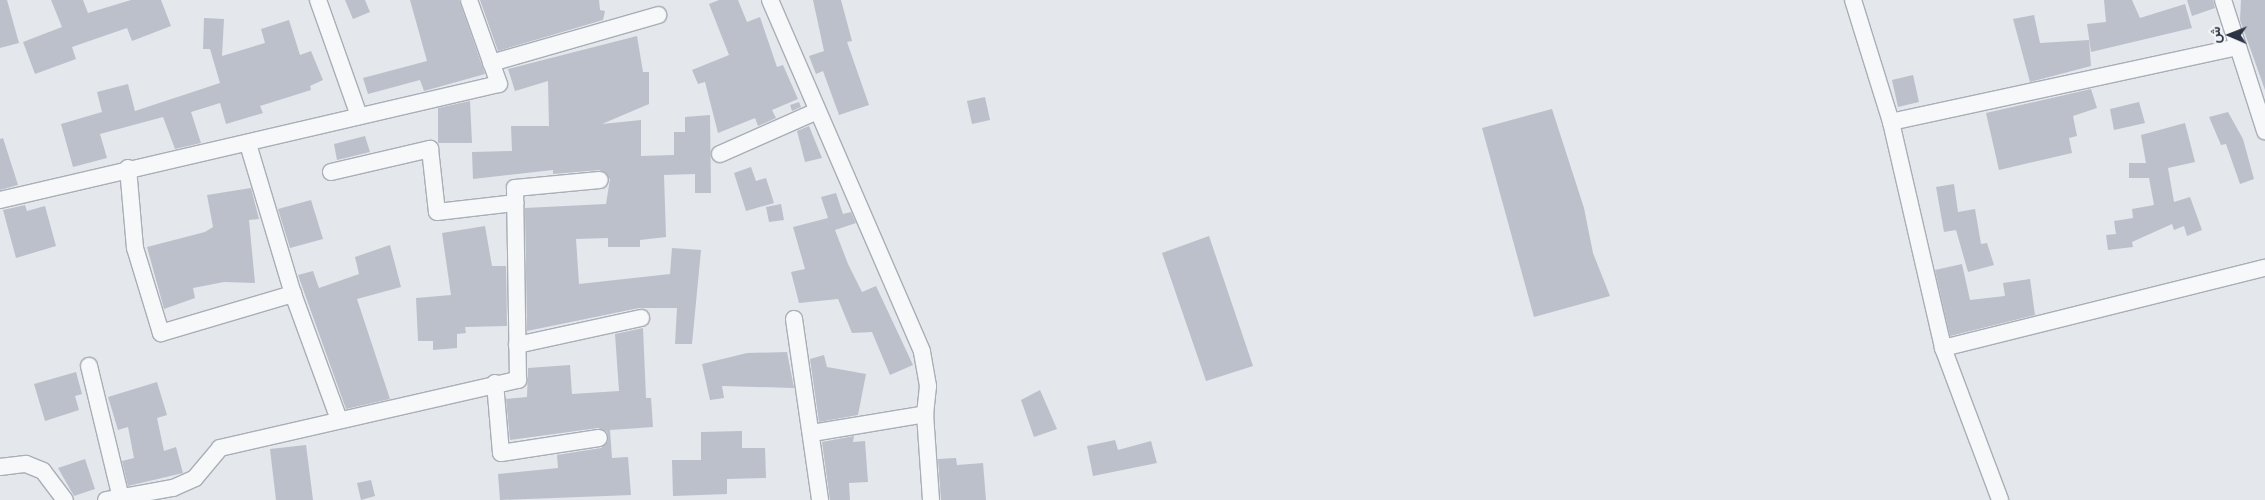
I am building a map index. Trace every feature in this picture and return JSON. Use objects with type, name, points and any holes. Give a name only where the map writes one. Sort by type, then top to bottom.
[{"type":"street","points":[[318,0],[360,116]]},
{"type":"street","points":[[0,200],[128,168],[248,144],[499,84],[469,0]]},
{"type":"street","points":[[770,0],[816,111],[922,352],[928,386],[925,414],[932,500]]},
{"type":"street","points":[[1854,0],[1891,122],[1943,348],[2000,500]]},
{"type":"street","points":[[2223,0],[2265,131]]},
{"type":"street","points":[[491,63],[658,14]]},
{"type":"street","points":[[1891,122],[2238,47]]},
{"type":"street","points":[[720,154],[816,111]]},
{"type":"street","points":[[248,144],[293,294],[339,420]]},
{"type":"street","points":[[331,172],[430,149],[437,212],[515,203]]},
{"type":"street","points":[[128,168],[135,248],[161,333],[293,294]]},
{"type":"street","points":[[89,366],[114,499],[173,488],[195,478],[220,448],[495,383],[518,380],[515,188],[600,180]]},
{"type":"street","points":[[1943,348],[2265,268]]},
{"type":"street","points":[[517,345],[641,318]]},
{"type":"street","points":[[794,319],[812,433],[820,500]]},
{"type":"street","points":[[495,383],[501,453],[599,438]]},
{"type":"street","points":[[812,433],[925,414]]},
{"type":"street","points":[[0,467],[26,464],[43,471],[65,500]]},
{"type":"building","points":[[0,0],[7,0],[19,43],[0,48]]},
{"type":"building","points":[[51,0],[83,0],[88,13],[131,0],[161,0],[171,26],[132,41],[127,28],[72,47],[76,59],[35,74],[23,42],[62,27]]},
{"type":"building","points":[[345,0],[365,0],[370,12],[353,19]]},
{"type":"building","points":[[410,0],[459,0],[485,74],[424,91],[420,80],[368,94],[363,78],[427,61]]},
{"type":"building","points":[[480,0],[599,0],[600,10],[605,11],[603,20],[498,51]]},
{"type":"building","points":[[719,0],[738,0],[747,22],[760,17],[777,67],[783,65],[798,99],[772,110],[776,118],[758,126],[755,118],[718,133],[705,82],[698,84],[692,70],[729,55],[709,4]]},
{"type":"building","points":[[813,0],[841,0],[852,41],[847,42],[869,105],[839,115],[823,71],[816,74],[809,56],[824,51]]},
{"type":"building","points":[[2104,0],[2132,0],[2140,18],[2185,4],[2192,28],[2091,52],[2087,24],[2106,22]]},
{"type":"building","points":[[2187,0],[2213,0],[2215,8],[2192,16]]},
{"type":"building","points":[[2241,0],[2265,0],[2265,90],[2240,20]]},
{"type":"building","points":[[2034,15],[2040,43],[2089,40],[2091,66],[2030,82],[2013,19]]},
{"type":"building","points":[[204,18],[224,19],[222,56],[265,43],[261,29],[289,20],[300,55],[311,51],[323,80],[310,86],[311,90],[260,106],[263,113],[226,124],[220,103],[191,112],[201,143],[175,149],[163,117],[100,134],[107,158],[73,167],[61,124],[102,112],[97,92],[128,84],[135,111],[220,83],[210,49],[203,49]]},
{"type":"building","points":[[637,36],[643,72],[649,72],[649,104],[602,124],[641,120],[641,156],[674,155],[674,132],[685,132],[685,117],[710,115],[711,193],[695,193],[695,174],[664,175],[666,237],[640,240],[640,247],[608,247],[608,238],[576,239],[579,284],[670,274],[672,248],[701,250],[692,344],[675,344],[677,308],[639,308],[527,331],[525,208],[606,204],[610,179],[600,170],[553,174],[553,170],[473,179],[472,152],[512,151],[511,126],[549,126],[548,81],[515,91],[508,69]]},
{"type":"building","points":[[1913,75],[1919,102],[1898,107],[1892,80]]},
{"type":"building","points":[[2091,89],[2097,108],[2073,116],[2077,136],[2069,138],[2072,153],[1999,170],[1986,113]]},
{"type":"building","points":[[985,97],[990,120],[972,124],[967,101]]},
{"type":"building","points":[[470,101],[472,143],[438,143],[438,108]]},
{"type":"building","points":[[799,102],[801,107],[792,111],[790,105]]},
{"type":"building","points":[[2139,102],[2145,123],[2114,130],[2110,109]]},
{"type":"building","points":[[1552,109],[1584,208],[1593,253],[1610,296],[1534,317],[1482,128]]},
{"type":"building","points":[[2228,112],[2243,139],[2254,179],[2240,184],[2226,144],[2221,145],[2209,117]]},
{"type":"building","points":[[2185,123],[2195,162],[2168,168],[2174,202],[2190,197],[2202,230],[2187,236],[2184,226],[2174,230],[2172,224],[2132,242],[2133,247],[2108,250],[2106,235],[2116,234],[2114,221],[2133,218],[2132,209],[2154,205],[2149,178],[2129,178],[2129,163],[2146,163],[2141,135]]},
{"type":"building","points":[[809,126],[822,158],[805,162],[797,131]]},
{"type":"building","points":[[365,136],[370,152],[337,160],[334,144]]},
{"type":"building","points":[[3,138],[18,185],[0,190],[0,139]]},
{"type":"building","points":[[751,167],[756,181],[766,178],[774,203],[746,211],[734,173]]},
{"type":"building","points":[[1954,184],[1958,212],[1975,209],[1981,244],[1987,243],[1994,265],[1968,272],[1956,230],[1944,232],[1936,187]]},
{"type":"building","points":[[251,188],[259,219],[249,220],[255,283],[224,282],[193,288],[195,298],[164,309],[147,247],[205,232],[213,227],[207,195]]},
{"type":"building","points":[[836,193],[843,214],[851,212],[856,223],[835,230],[848,264],[862,292],[876,286],[913,365],[890,375],[872,332],[852,333],[838,299],[799,303],[791,272],[805,269],[793,227],[828,218],[821,197]]},
{"type":"building","points":[[311,200],[323,239],[290,248],[278,209]]},
{"type":"building","points":[[781,204],[784,220],[769,222],[766,207]]},
{"type":"building","points":[[25,205],[27,211],[45,206],[56,246],[16,258],[3,210]]},
{"type":"building","points":[[485,226],[492,266],[506,266],[507,326],[465,327],[466,333],[457,334],[457,348],[433,350],[433,341],[418,341],[416,298],[451,295],[442,233]]},
{"type":"building","points":[[1209,236],[1253,366],[1206,381],[1162,253]]},
{"type":"building","points":[[390,245],[401,287],[357,299],[390,399],[346,409],[298,275],[313,271],[319,288],[359,274],[355,257]]},
{"type":"building","points":[[1962,264],[1970,300],[2005,296],[2003,283],[2030,279],[2035,315],[1950,336],[1935,270]]},
{"type":"building","points":[[643,328],[646,398],[651,398],[653,427],[610,430],[612,458],[628,457],[631,495],[500,500],[498,474],[558,468],[557,455],[601,448],[608,441],[607,432],[598,428],[510,440],[506,399],[527,397],[528,368],[570,365],[572,394],[619,391],[615,334]]},
{"type":"building","points":[[787,352],[794,388],[722,386],[724,398],[710,400],[702,364],[747,353]]},
{"type":"building","points":[[824,355],[827,367],[866,374],[858,415],[819,422],[810,359]]},
{"type":"building","points":[[76,372],[82,394],[75,396],[79,410],[45,421],[34,384]]},
{"type":"building","points":[[157,382],[167,415],[157,418],[164,451],[176,447],[183,473],[128,486],[122,461],[134,458],[128,427],[118,430],[108,397]]},
{"type":"building","points":[[1040,390],[1057,429],[1034,437],[1021,400]]},
{"type":"building","points":[[742,431],[742,448],[765,448],[766,478],[727,479],[727,494],[673,496],[672,460],[701,460],[701,432]]},
{"type":"building","points":[[854,436],[853,442],[865,441],[868,482],[849,483],[850,500],[830,500],[822,442]]},
{"type":"building","points":[[1115,440],[1118,450],[1151,441],[1157,463],[1093,476],[1087,446]]},
{"type":"building","points":[[306,445],[313,500],[276,500],[270,449]]},
{"type":"building","points":[[956,458],[957,465],[983,463],[986,500],[941,500],[938,459]]},
{"type":"building","points":[[85,459],[95,489],[74,496],[58,468]]},
{"type":"building","points":[[371,480],[375,496],[361,500],[357,483]]}]
